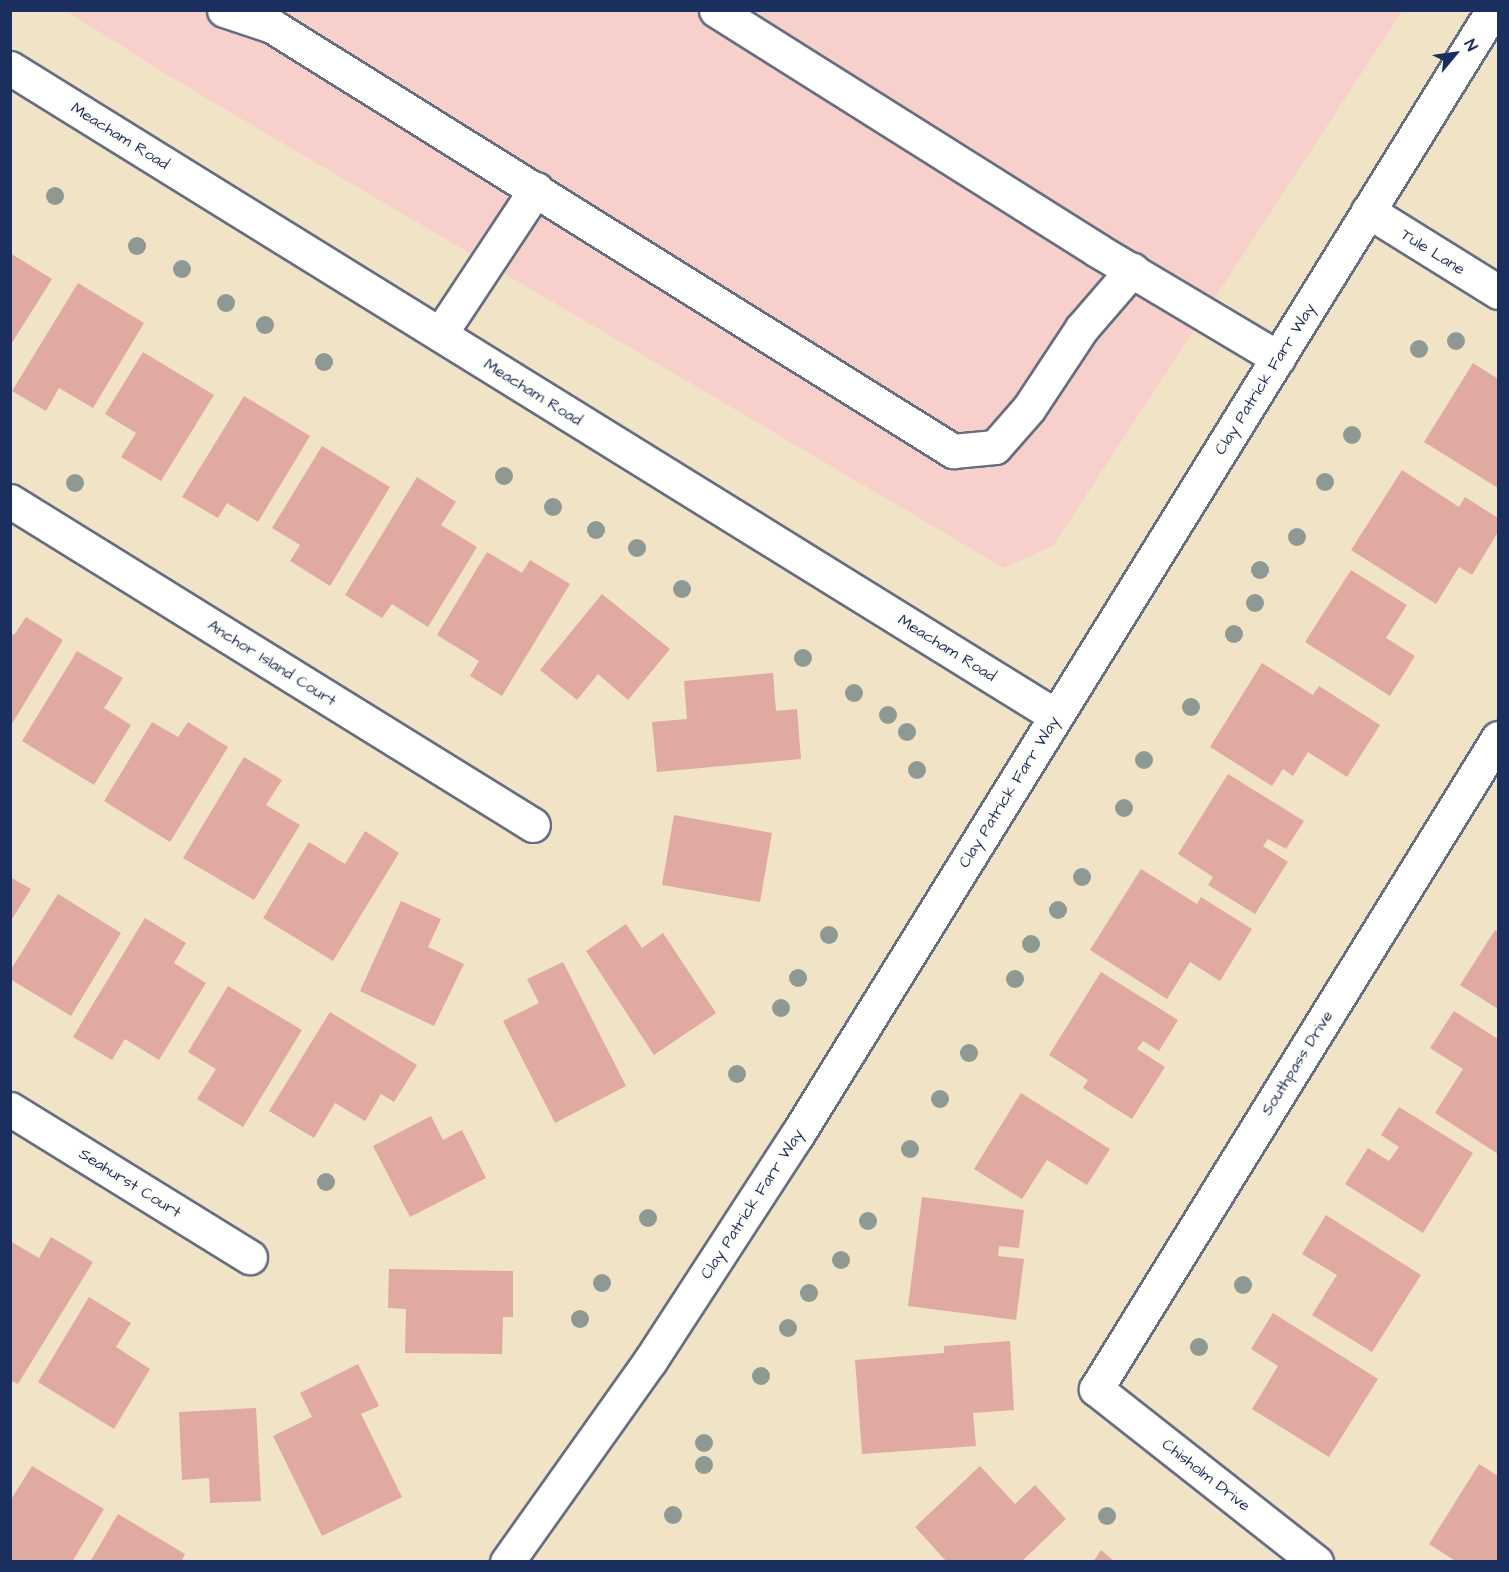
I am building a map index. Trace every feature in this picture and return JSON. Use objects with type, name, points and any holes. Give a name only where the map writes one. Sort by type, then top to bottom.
[{"type":"street","points":[[224,10],[272,26],[953,451],[995,447],[1029,408],[1082,328],[1132,270]]},
{"type":"street","points":[[716,10],[882,117],[1278,358]]},
{"type":"street","name":"Clay Patrick Farr Way","points":[[507,1562],[650,1361],[791,1145],[1493,10]]},
{"type":"street","name":"Meacham Road","points":[[10,69],[1056,716]]},
{"type":"street","points":[[440,334],[536,189]]},
{"type":"street","name":"Tule Lane","points":[[1368,212],[1498,292]]},
{"type":"street","name":"Anchor Island Court","points":[[10,501],[533,825]]},
{"type":"street","name":"Southpass Drive","points":[[1096,1389],[1498,738]]},
{"type":"street","name":"Seahurst Court","points":[[10,1109],[250,1257]]},
{"type":"street","name":"Chisholm Drive","points":[[1096,1389],[1316,1562]]},
{"type":"shaded area","points":[[66,11],[1402,11],[1053,546],[1004,568],[179,82]]},
{"type":"building","points":[[10,253],[52,279],[10,346]]},
{"type":"building","points":[[78,283],[144,323],[93,408],[59,388],[46,411],[12,391]]},
{"type":"building","points":[[143,352],[214,395],[161,481],[121,457],[136,433],[105,414]]},
{"type":"building","points":[[1473,363],[1498,379],[1498,488],[1424,442]]},
{"type":"building","points":[[244,396],[310,436],[258,522],[227,503],[218,518],[182,497]]},
{"type":"building","points":[[322,446],[390,487],[330,586],[290,561],[300,545],[272,528]]},
{"type":"building","points":[[1402,470],[1459,507],[1465,497],[1498,518],[1498,532],[1472,575],[1459,567],[1436,604],[1351,550]]},
{"type":"building","points":[[417,477],[456,502],[441,525],[477,547],[428,627],[392,604],[382,618],[345,595]]},
{"type":"building","points":[[487,552],[522,573],[530,560],[570,584],[502,696],[470,676],[479,661],[437,635]]},
{"type":"building","points":[[1351,570],[1407,605],[1386,638],[1415,656],[1390,696],[1305,642]]},
{"type":"building","points":[[602,594],[670,649],[628,700],[598,674],[577,700],[540,670]]},
{"type":"building","points":[[26,617],[63,640],[10,727],[10,633],[14,635]]},
{"type":"building","points":[[77,651],[123,678],[104,708],[131,725],[94,785],[22,741]]},
{"type":"building","points":[[1262,663],[1313,695],[1319,686],[1380,725],[1347,777],[1308,752],[1293,776],[1283,769],[1272,786],[1210,747]]},
{"type":"building","points":[[773,673],[776,711],[797,709],[801,759],[657,772],[652,722],[687,719],[684,681]]},
{"type":"building","points":[[152,722],[178,737],[188,722],[228,747],[170,842],[104,801]]},
{"type":"building","points":[[244,757],[282,780],[266,805],[300,825],[254,900],[183,858]]},
{"type":"building","points":[[1228,774],[1304,821],[1286,849],[1268,839],[1263,846],[1288,862],[1255,914],[1208,885],[1213,877],[1178,854]]},
{"type":"building","points":[[674,815],[772,833],[760,902],[662,885]]},
{"type":"building","points":[[365,831],[399,853],[333,961],[263,918],[309,842],[345,864]]},
{"type":"building","points":[[1141,869],[1197,904],[1201,897],[1252,929],[1220,981],[1190,962],[1167,999],[1090,950]]},
{"type":"building","points":[[10,877],[31,889],[10,922]]},
{"type":"building","points":[[58,894],[121,933],[71,1016],[10,979],[10,971]]},
{"type":"building","points":[[401,901],[441,919],[428,947],[464,964],[434,1026],[360,991]]},
{"type":"building","points":[[145,918],[186,943],[174,963],[206,983],[159,1060],[125,1039],[112,1060],[73,1037]]},
{"type":"building","points":[[626,924],[642,948],[663,933],[716,1013],[654,1055],[586,951]]},
{"type":"building","points":[[1495,930],[1498,932],[1498,1009],[1460,985]]},
{"type":"building","points":[[563,962],[626,1086],[555,1123],[503,1021],[539,1003],[527,979]]},
{"type":"building","points":[[1101,972],[1178,1020],[1159,1051],[1143,1041],[1137,1049],[1165,1067],[1132,1119],[1083,1088],[1088,1080],[1049,1055]]},
{"type":"building","points":[[228,986],[302,1030],[243,1127],[197,1099],[216,1069],[188,1052]]},
{"type":"building","points":[[1454,1011],[1498,1039],[1498,1154],[1435,1113],[1463,1069],[1430,1048]]},
{"type":"building","points":[[330,1012],[417,1065],[394,1102],[381,1094],[365,1121],[335,1103],[314,1138],[269,1111]]},
{"type":"building","points":[[1021,1093],[1110,1149],[1087,1185],[1047,1160],[1022,1199],[974,1169]]},
{"type":"building","points":[[1399,1107],[1473,1153],[1423,1233],[1345,1184],[1368,1148],[1389,1161],[1399,1147],[1381,1135]]},
{"type":"building","points":[[431,1116],[443,1140],[462,1130],[486,1178],[410,1217],[373,1146]]},
{"type":"building","points":[[922,1197],[1024,1210],[1019,1248],[999,1246],[998,1256],[1024,1259],[1016,1320],[908,1306]]},
{"type":"building","points":[[1326,1215],[1421,1275],[1372,1352],[1312,1315],[1337,1275],[1302,1254]]},
{"type":"building","points":[[51,1237],[93,1262],[18,1384],[10,1380],[10,1241],[39,1258]]},
{"type":"building","points":[[389,1269],[513,1271],[513,1317],[503,1317],[502,1354],[405,1353],[406,1309],[388,1308]]},
{"type":"building","points":[[89,1297],[131,1323],[116,1347],[150,1369],[114,1429],[38,1382]]},
{"type":"building","points":[[1273,1313],[1378,1379],[1329,1457],[1252,1409],[1278,1366],[1251,1349]]},
{"type":"building","points":[[1010,1341],[1014,1410],[973,1413],[976,1446],[862,1454],[855,1360],[944,1353],[944,1346]]},
{"type":"building","points":[[358,1364],[379,1406],[361,1414],[402,1497],[322,1536],[273,1436],[312,1417],[300,1393]]},
{"type":"building","points":[[256,1408],[261,1501],[210,1503],[209,1478],[182,1480],[179,1412]]},
{"type":"building","points":[[1479,1464],[1498,1476],[1498,1562],[1457,1562],[1429,1544]]},
{"type":"building","points":[[32,1466],[104,1509],[72,1562],[10,1562],[10,1501]]},
{"type":"building","points":[[980,1466],[1015,1504],[1035,1485],[1066,1519],[1021,1562],[947,1562],[915,1527]]},
{"type":"building","points":[[118,1514],[185,1554],[181,1562],[90,1562]]},
{"type":"building","points":[[1101,1550],[1115,1562],[1093,1562]]}]
